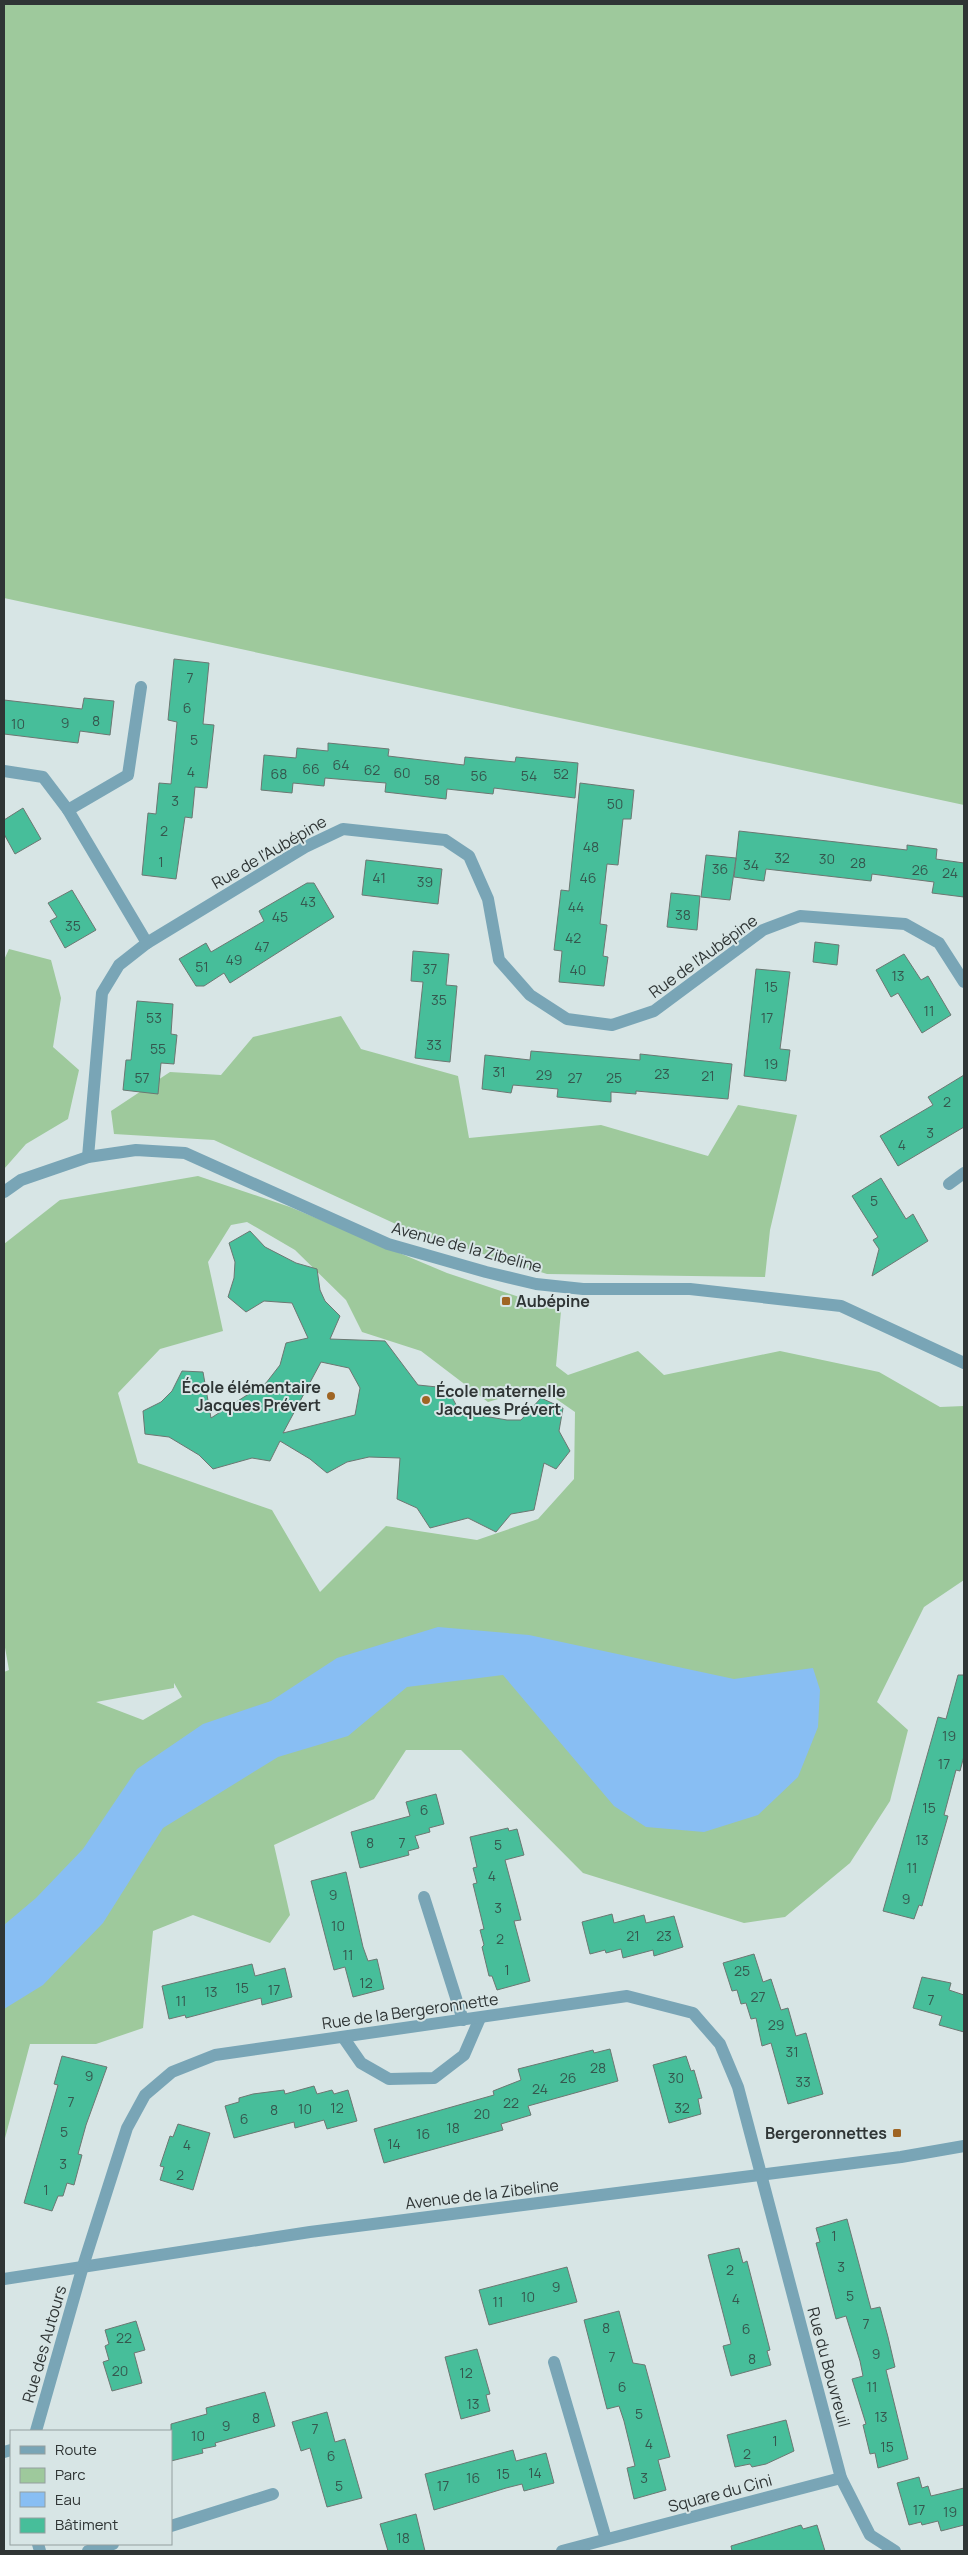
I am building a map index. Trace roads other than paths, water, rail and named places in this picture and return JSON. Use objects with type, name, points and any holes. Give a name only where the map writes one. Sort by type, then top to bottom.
[{"type":"street","points":[[68,810],[128,775],[141,687]]},
{"type":"street","points":[[4,771],[43,777],[68,810],[148,943]]},
{"type":"street","name":"Rue de l'Aubépine","points":[[88,1157],[102,993],[119,965],[148,943],[305,847],[343,829],[445,840],[469,856],[488,899],[499,960],[530,995],[567,1019],[612,1025],[654,1012],[763,930],[800,916],[904,924],[939,943],[964,982]]},
{"type":"street","name":"Avenue de la Zibeline","points":[[4,1192],[21,1180],[88,1157],[136,1150],[185,1153],[388,1244],[486,1272],[536,1284],[583,1289],[690,1289],[841,1306],[964,1363]]},
{"type":"street","points":[[949,1184],[964,1173]]},
{"type":"street","points":[[424,1897],[463,2020]]},
{"type":"street","name":"Rue de la Bergeronnette","points":[[83,2266],[127,2128],[145,2095],[172,2072],[215,2055],[627,1996],[693,2014],[720,2044],[738,2087],[762,2174]]},
{"type":"street","points":[[343,2037],[362,2063],[389,2079],[434,2078],[464,2054],[480,2018]]},
{"type":"street","name":"Avenue de la Zibeline","points":[[4,2279],[310,2232],[901,2157],[964,2146]]},
{"type":"street","name":"Rue du Bouvreuil","points":[[762,2174],[841,2478],[870,2535],[895,2551]]},
{"type":"street","name":"Rue des Autours","points":[[36,2430],[83,2266]]},
{"type":"street","points":[[554,2362],[606,2539]]},
{"type":"street","name":"Square du Cini","points":[[562,2551],[841,2478]]},
{"type":"street","points":[[172,2526],[273,2494]]},
{"type":"street","points":[[88,2551],[109,2545]]},
{"type":"water","points":[[438,1627],[529,1635],[734,1679],[813,1668],[820,1690],[818,1727],[798,1777],[758,1815],[704,1832],[646,1827],[614,1806],[503,1675],[407,1687],[348,1736],[278,1757],[163,1828],[103,1923],[43,1985],[4,2009],[4,1925],[36,1898],[83,1849],[137,1769],[203,1724],[271,1701],[337,1658]]},
{"type":"place","name":"Aubépine","points":[[506,1301]]},
{"type":"place","name":"École élémentaire Jacques Prévert","points":[[331,1396]]},
{"type":"place","name":"École maternelle Jacques Prévert","points":[[426,1400]]},
{"type":"place","name":"Bergeronnettes","points":[[897,2133]]}]
